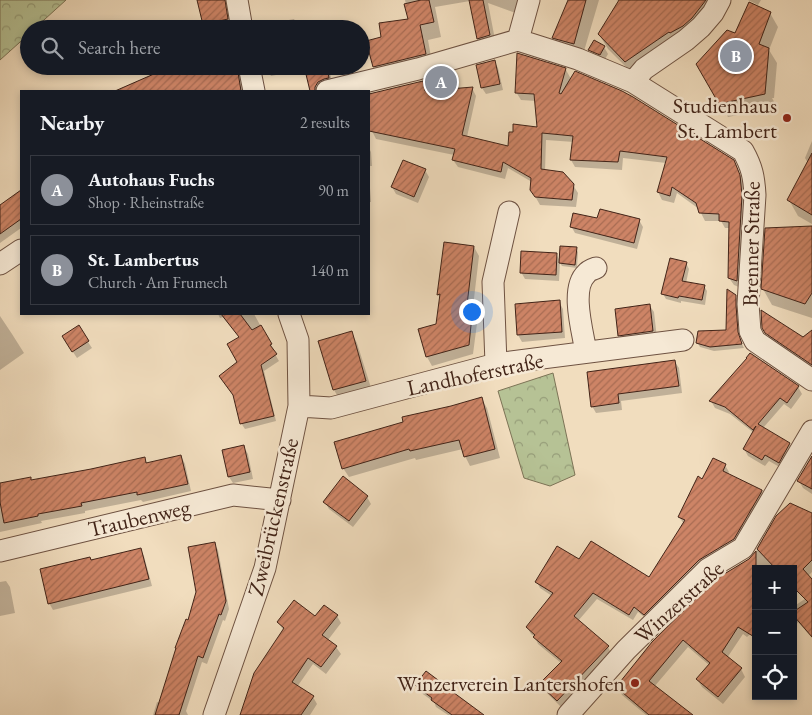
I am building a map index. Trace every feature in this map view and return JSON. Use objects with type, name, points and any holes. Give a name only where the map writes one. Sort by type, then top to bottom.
[{"type":"street","points":[[331,90],[418,69],[518,40],[529,0]]},
{"type":"street","points":[[633,82],[644,69],[686,40],[701,27],[713,13],[720,0]]},
{"type":"street","points":[[237,3],[240,20]]},
{"type":"street","name":"Brenner Straße","points":[[518,40],[578,59],[633,82],[743,150],[754,178],[755,195],[748,304],[750,331],[755,341],[812,380]]},
{"type":"street","points":[[251,75],[254,90]]},
{"type":"street","points":[[496,364],[493,282],[509,212]]},
{"type":"street","points":[[0,264],[20,251]]},
{"type":"street","points":[[586,352],[577,298],[580,284],[586,274],[596,268]]},
{"type":"street","name":"Zweibrückenstraße","points":[[214,715],[265,568],[299,406],[298,340],[289,315]]},
{"type":"street","name":"Landhoferstraße","points":[[299,406],[330,408],[496,364],[682,340]]},
{"type":"street","name":"Winzerstraße","points":[[568,715],[626,650],[708,569],[743,548],[812,431]]},
{"type":"street","name":"Traubenweg","points":[[0,551],[233,495],[280,500]]},
{"type":"green space","points":[[0,0],[66,0],[44,20],[20,20],[20,42],[0,60]]},
{"type":"green space","points":[[553,373],[575,475],[550,486],[524,478],[498,391]]},
{"type":"building","points":[[197,0],[225,0],[228,19],[202,20]]},
{"type":"building","points":[[429,0],[434,22],[420,25],[426,54],[373,67],[370,56],[370,40],[381,37],[379,23],[408,19],[404,4]]},
{"type":"building","points":[[469,0],[483,0],[490,35],[477,39]]},
{"type":"building","points":[[568,0],[586,0],[574,44],[552,38]]},
{"type":"building","points":[[619,0],[706,0],[683,26],[669,32],[625,62],[598,34]]},
{"type":"building","points":[[749,2],[771,12],[759,44],[769,48],[765,94],[719,104],[696,64],[727,30],[735,33]]},
{"type":"building","points":[[594,40],[605,46],[600,55],[588,50]]},
{"type":"building","points":[[517,53],[566,68],[559,93],[561,94],[575,71],[633,97],[734,160],[740,175],[742,195],[737,281],[728,278],[729,222],[719,221],[719,214],[699,213],[696,203],[672,187],[670,196],[657,192],[667,157],[620,151],[618,162],[570,160],[573,136],[542,133],[541,169],[563,172],[574,184],[572,200],[535,197],[530,190],[531,178],[503,162],[501,172],[452,160],[455,149],[370,131],[370,94],[423,81],[425,91],[473,87],[462,135],[508,146],[509,132],[513,132],[513,124],[537,127],[534,94],[515,93]]},
{"type":"building","points":[[495,60],[500,84],[481,88],[476,65]]},
{"type":"building","points":[[152,75],[238,75],[241,90],[117,90]]},
{"type":"building","points":[[306,75],[328,75],[329,78],[318,82],[315,90],[310,90]]},
{"type":"building","points":[[812,153],[812,215],[787,200]]},
{"type":"building","points":[[403,160],[426,169],[414,197],[391,187]]},
{"type":"building","points":[[20,191],[20,220],[0,234],[0,205]]},
{"type":"building","points":[[600,209],[640,219],[634,243],[570,227],[573,213],[597,218]]},
{"type":"building","points":[[812,226],[812,293],[805,304],[761,289],[765,228]]},
{"type":"building","points":[[444,242],[474,246],[467,305],[473,306],[469,345],[426,357],[418,329],[436,324],[440,294],[437,295]]},
{"type":"building","points":[[560,246],[577,247],[575,265],[559,263]]},
{"type":"building","points":[[521,251],[557,253],[556,275],[520,273]]},
{"type":"building","points":[[670,258],[687,262],[682,281],[705,285],[702,300],[661,294]]},
{"type":"building","points":[[727,289],[736,295],[738,332],[742,344],[710,347],[696,343],[698,331],[726,330]]},
{"type":"building","points":[[560,300],[562,332],[517,335],[515,304]]},
{"type":"building","points":[[650,304],[653,331],[618,336],[615,309]]},
{"type":"building","points":[[761,310],[803,337],[812,330],[812,365],[765,333],[762,328]]},
{"type":"building","points":[[222,315],[241,315],[252,330],[261,325],[272,344],[270,345],[277,354],[261,365],[274,416],[240,424],[233,395],[219,376],[237,362],[227,344],[239,337]]},
{"type":"building","points":[[79,325],[89,341],[72,352],[62,336]]},
{"type":"building","points":[[352,331],[366,381],[333,390],[318,341]]},
{"type":"building","points":[[750,353],[799,386],[787,403],[780,398],[758,424],[790,443],[779,463],[765,455],[762,460],[743,449],[756,426],[753,430],[725,407],[709,401]]},
{"type":"building","points":[[675,360],[679,386],[618,394],[619,403],[591,407],[587,372]]},
{"type":"building","points":[[482,397],[495,449],[464,457],[459,440],[410,451],[409,449],[342,469],[334,442],[403,422],[402,417]]},
{"type":"building","points":[[244,445],[250,472],[228,477],[222,450]]},
{"type":"building","points":[[181,455],[188,484],[137,495],[137,492],[81,503],[82,506],[38,514],[38,516],[4,523],[0,502],[0,483],[31,477],[31,480],[145,457],[146,463]]},
{"type":"building","points":[[812,456],[812,489],[797,481]]},
{"type":"building","points":[[713,458],[726,464],[723,471],[762,490],[734,539],[699,560],[644,615],[634,607],[629,615],[593,593],[574,616],[609,646],[557,701],[539,684],[562,661],[533,637],[535,635],[526,627],[553,593],[535,582],[557,546],[579,559],[591,541],[649,577],[685,520],[678,517],[698,476],[702,479]]},
{"type":"building","points":[[343,476],[368,496],[349,521],[323,502]]},
{"type":"building","points":[[790,503],[812,513],[812,560],[803,569],[812,579],[812,637],[797,620],[797,609],[808,602],[797,591],[797,565],[772,565],[757,549],[776,516]]},
{"type":"building","points":[[215,542],[226,601],[221,615],[219,614],[203,658],[198,656],[179,715],[155,715],[175,648],[186,619],[188,620],[196,592],[188,547]]},
{"type":"building","points":[[141,548],[149,579],[48,604],[40,569],[90,557],[91,560]]},
{"type":"building","points":[[756,551],[756,565],[752,565],[752,636],[738,627],[722,652],[742,668],[718,697],[696,679],[710,663],[683,640],[649,681],[693,715],[649,715],[616,687],[652,642],[716,579],[749,559]]},
{"type":"building","points":[[294,600],[315,616],[324,605],[338,615],[322,635],[337,646],[321,667],[308,658],[292,682],[314,696],[301,715],[240,715],[254,673],[284,628],[277,622]]},
{"type":"building","points":[[426,671],[484,715],[452,715],[431,700],[432,698],[415,685]]},
{"type":"place","name":"St. Lambertus","points":[[736,56]]},
{"type":"place","name":"Autohaus Fuchs","points":[[441,82]]},
{"type":"place","name":"Studienhaus St. Lambert","points":[[787,118]]},
{"type":"place","name":"Winzerverein Lantershofen","points":[[635,683]]}]
